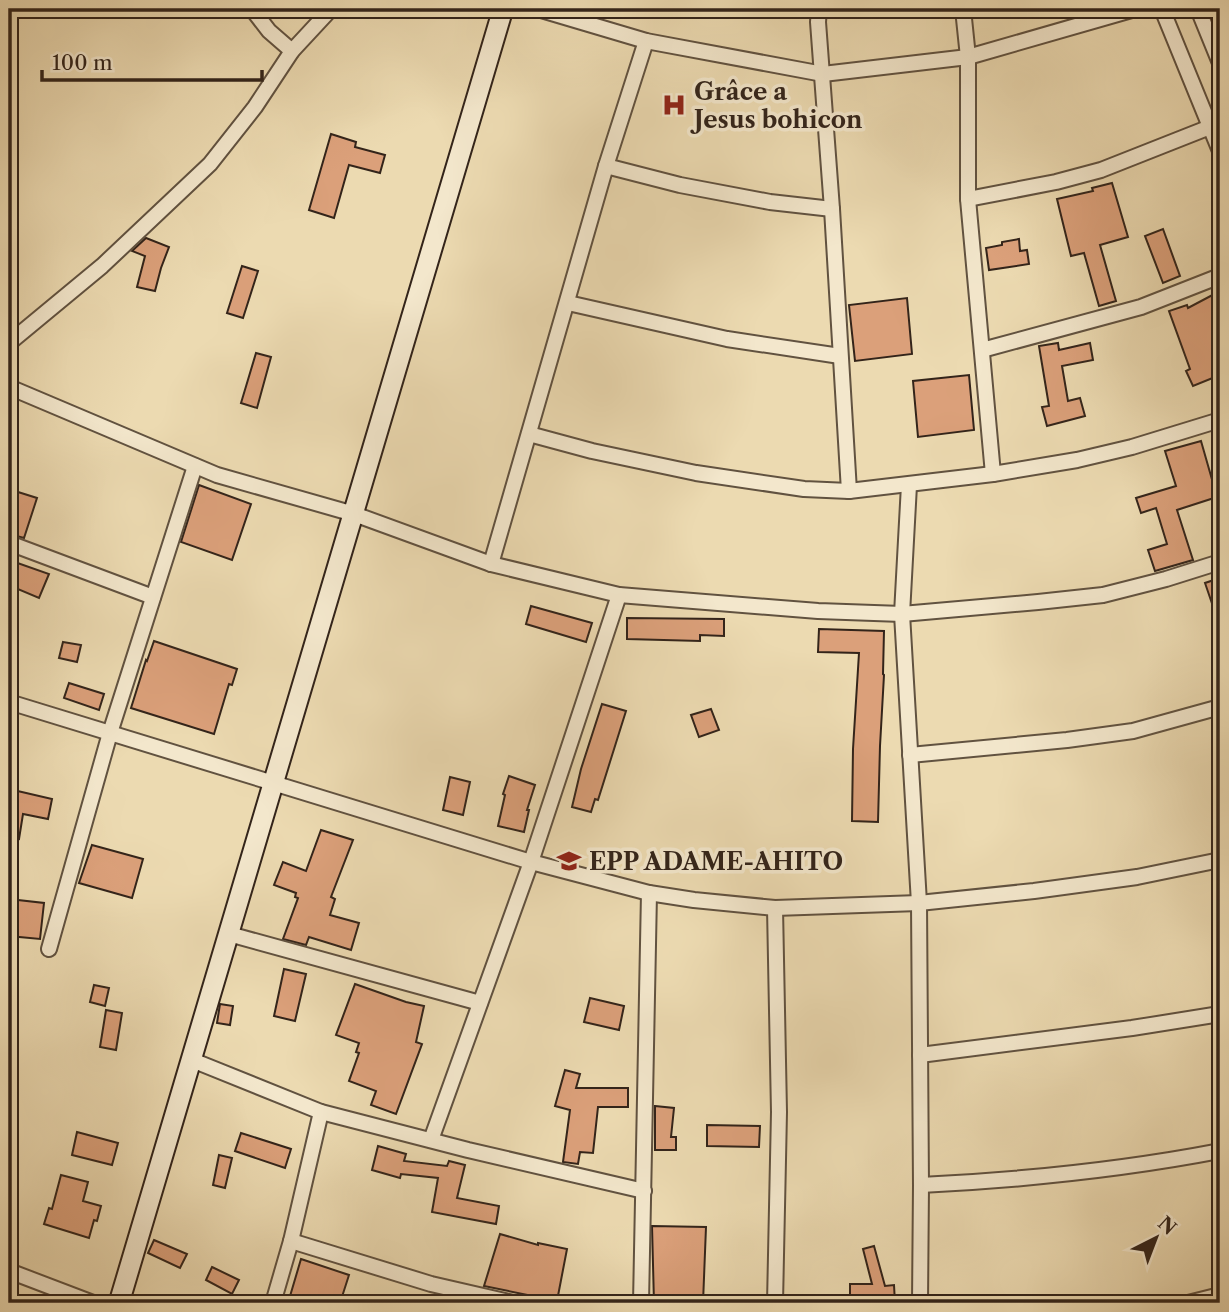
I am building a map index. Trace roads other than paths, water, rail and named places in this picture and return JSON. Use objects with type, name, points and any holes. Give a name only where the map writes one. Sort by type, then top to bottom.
[{"type":"main road","points":[[120,1303],[503,9]]},
{"type":"street","points":[[252,9],[269,31],[292,51]]},
{"type":"street","points":[[9,343],[102,266],[210,164],[255,107],[292,51],[331,9]]},
{"type":"street","points":[[538,9],[646,41],[823,74],[968,57],[1135,9]]},
{"type":"street","points":[[819,9],[849,491]]},
{"type":"street","points":[[963,9],[968,57],[968,199],[993,474]]},
{"type":"street","points":[[1161,9],[1220,150]]},
{"type":"street","points":[[1198,9],[1220,63]]},
{"type":"street","points":[[491,564],[606,166],[646,41]]},
{"type":"street","points":[[968,199],[1056,182],[1101,170],[1210,127]]},
{"type":"street","points":[[606,166],[680,185],[769,202],[832,209]]},
{"type":"street","points":[[982,350],[1141,306],[1220,276]]},
{"type":"street","points":[[568,303],[727,339],[840,356]]},
{"type":"street","points":[[9,387],[217,475],[354,514],[491,564],[619,595],[805,610],[902,614],[1102,594],[1166,579],[1220,562]]},
{"type":"street","points":[[529,434],[592,452],[696,473],[804,489],[849,491],[993,474],[1077,460],[1220,420]]},
{"type":"street","points":[[49,949],[110,733],[195,466]]},
{"type":"street","points":[[909,485],[902,614],[919,902],[920,1303]]},
{"type":"street","points":[[9,543],[153,597]]},
{"type":"street","points":[[431,1140],[531,862],[619,595]]},
{"type":"street","points":[[9,702],[531,862],[649,893],[694,900],[775,908],[919,902],[1034,891],[1138,877],[1220,860]]},
{"type":"street","points":[[910,755],[1133,731],[1220,706]]},
{"type":"street","points":[[641,1303],[649,893]]},
{"type":"street","points":[[775,908],[779,1112],[775,1303]]},
{"type":"street","points":[[229,934],[480,1003]]},
{"type":"street","points":[[920,1055],[1220,1014]]},
{"type":"street","points":[[192,1060],[321,1112],[644,1191]]},
{"type":"street","points":[[273,1303],[291,1241],[321,1112]]},
{"type":"street","points":[[921,1185],[1036,1178],[1220,1151]]},
{"type":"street","points":[[291,1241],[431,1284],[513,1303]]},
{"type":"street","points":[[9,1271],[93,1303]]},
{"type":"street","points":[[1188,1303],[1220,1295]]},
{"type":"place","name":"Grâce a Jesus bohicon","points":[[674,105]]},
{"type":"place","name":"EPP ADAME-AHITO","points":[[569,861]]}]
